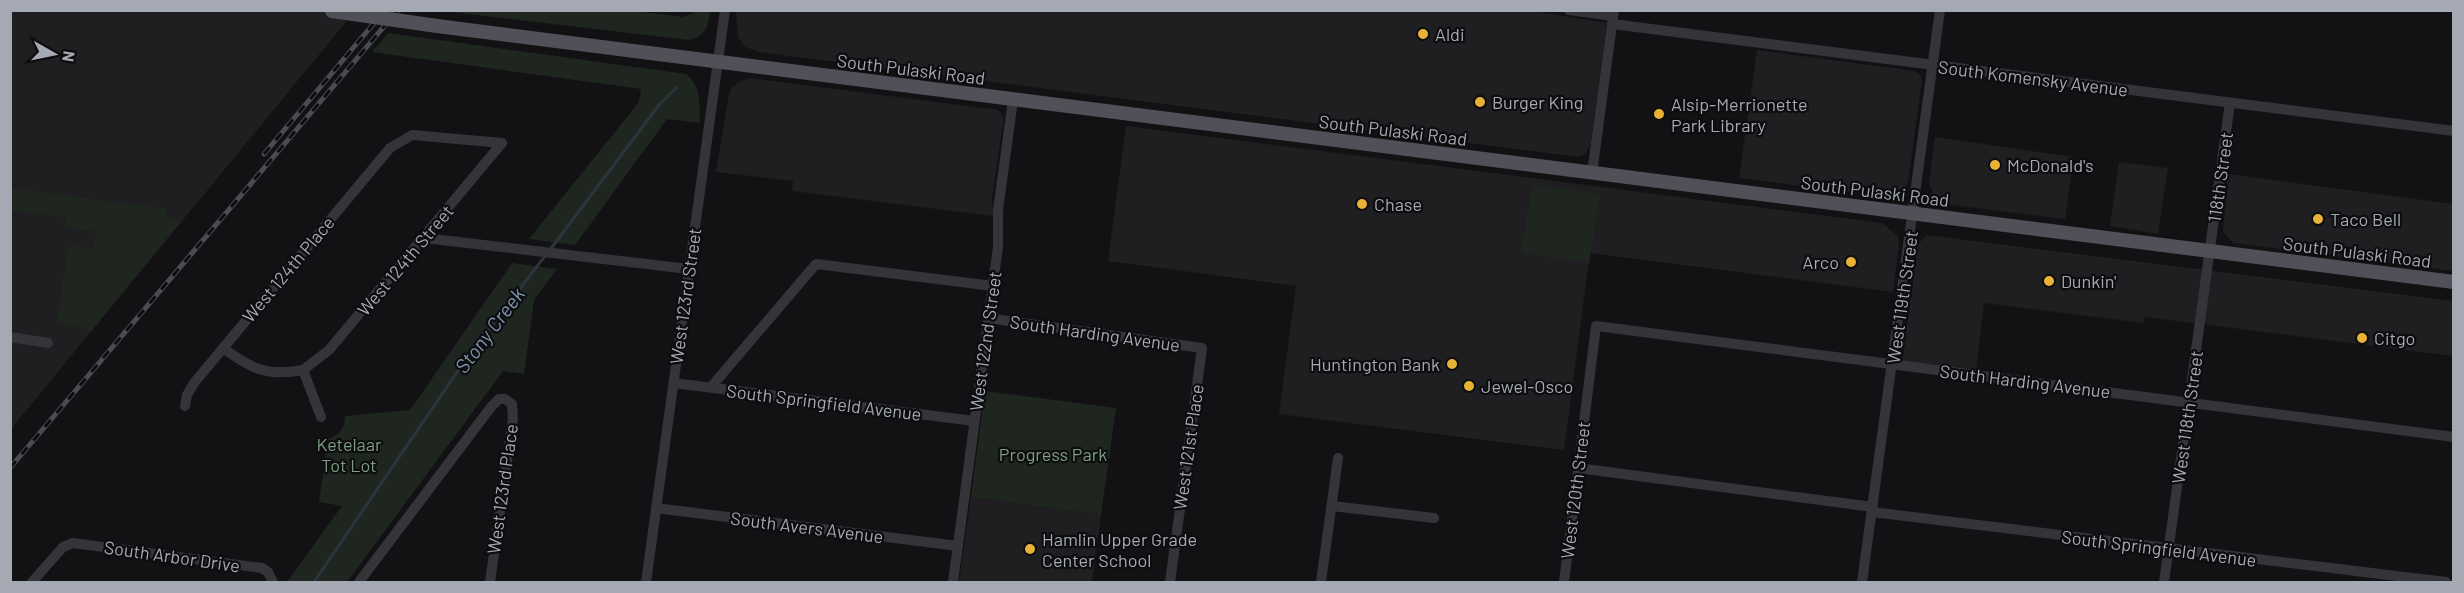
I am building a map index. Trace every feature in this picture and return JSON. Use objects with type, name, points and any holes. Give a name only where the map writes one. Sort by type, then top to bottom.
[{"type":"main road","name":"South Pulaski Road","points":[[330,11],[1013,100],[2454,282]]},
{"type":"street","name":"West 123rd Street","points":[[646,582],[725,10]]},
{"type":"street","name":"South Komensky Avenue","points":[[1569,10],[1932,65],[2454,131]]},
{"type":"street","name":"West 119th Street","points":[[1863,582],[1940,10]]},
{"type":"street","points":[[1592,173],[1613,17]]},
{"type":"street","name":"West 122nd Street","points":[[953,582],[998,247],[999,210],[1013,100]]},
{"type":"street","name":"118th Street","points":[[2210,251],[2230,103]]},
{"type":"street","name":"West 124th Street","points":[[303,370],[310,367],[329,350],[502,143],[426,134],[412,135],[402,140]]},
{"type":"street","name":"West 124th Place","points":[[185,406],[190,388],[381,158],[402,140]]},
{"type":"street","points":[[424,238],[689,269]]},
{"type":"street","name":"West 118th Street","points":[[2164,582],[2210,251]]},
{"type":"street","points":[[711,387],[816,264],[993,286]]},
{"type":"street","name":"South Harding Avenue","points":[[988,318],[1202,348]]},
{"type":"street","name":"South Harding Avenue","points":[[1596,326],[2454,437]]},
{"type":"street","name":"West 120th Street","points":[[1564,582],[1596,326]]},
{"type":"street","points":[[10,337],[48,343]]},
{"type":"street","points":[[223,348],[240,361],[260,370],[284,373],[303,370],[321,417]]},
{"type":"street","name":"West 121st Place","points":[[1170,582],[1202,348]]},
{"type":"street","name":"South Springfield Avenue","points":[[674,383],[974,421]]},
{"type":"street","name":"West 123rd Place","points":[[359,582],[490,407],[499,399],[505,399],[512,404],[513,418],[490,582]]},
{"type":"street","points":[[1321,582],[1338,458]]},
{"type":"street","name":"South Springfield Avenue","points":[[1578,468],[2169,550],[2446,582]]},
{"type":"street","points":[[1332,506],[1434,518]]},
{"type":"street","name":"South Avers Avenue","points":[[657,508],[958,546]]},
{"type":"street","name":"South Arbor Drive","points":[[32,582],[68,544],[81,543],[262,568],[268,572],[272,580]]},
{"type":"shaded area","points":[[1525,10],[1607,23],[1590,146],[1585,154],[1579,157],[759,52],[745,47],[738,37],[736,13],[736,11]]},
{"type":"shaded area","points":[[11,11],[355,11],[11,429]]},
{"type":"shaded area","points":[[1757,50],[1914,71],[1919,74],[1922,80],[1908,182],[1905,188],[1898,195],[1889,197],[1739,178]]},
{"type":"shaded area","points":[[750,78],[998,110],[1004,117],[992,198],[993,216],[792,191],[793,181],[716,172],[729,94],[732,87]]},
{"type":"shaded area","points":[[1126,126],[1882,223],[1898,236],[1893,292],[1590,253],[1564,450],[1279,414],[1296,286],[1108,261]]},
{"type":"shaded area","points":[[1935,137],[2074,157],[2065,219],[1943,204],[1935,200],[1929,183]]},
{"type":"shaded area","points":[[2119,162],[2168,168],[2158,234],[2110,226]]},
{"type":"shaded area","points":[[2228,174],[2453,204],[2453,271],[2234,243],[2223,232]]},
{"type":"shaded area","points":[[1927,235],[2453,301],[2453,356],[2145,317],[2143,323],[1984,303],[1976,371],[1902,362],[1918,244]]},
{"type":"shaded area","name":"Hamlin Upper Grade Center School","points":[[971,497],[1101,515],[1092,582],[959,582]]},
{"type":"green space","points":[[624,10],[683,17],[698,11],[710,11],[703,33],[689,40],[443,11]]},
{"type":"green space","points":[[388,33],[686,74],[697,90],[700,123],[667,119],[575,245],[529,239],[639,102],[641,89],[372,52]]},
{"type":"green space","points":[[1532,185],[1600,194],[1589,263],[1521,253]]},
{"type":"green space","points":[[11,188],[167,209],[165,218],[181,221],[91,331],[57,322],[68,246],[93,248],[96,231],[65,228],[66,217],[11,211]]},
{"type":"green space","name":"Ketelaar Tot Lot","points":[[512,263],[557,269],[534,300],[524,374],[503,371],[347,582],[287,582],[342,506],[319,502],[328,439],[341,430],[345,416],[410,410]]},
{"type":"green space","name":"Progress Park","points":[[985,391],[1116,408],[1101,515],[971,497]]},
{"type":"waterway","name":"Stony Creek","points":[[549,251],[659,105],[677,87]]},
{"type":"waterway","name":"Stony Creek","points":[[314,582],[468,356],[545,256]]},
{"type":"railway","points":[[264,154],[385,10]]},
{"type":"railway","points":[[10,468],[398,10]]},
{"type":"place","name":"Aldi","points":[[1423,34]]},
{"type":"place","name":"Burger King","points":[[1480,102]]},
{"type":"place","name":"Alsip-Merrionette Park Library","points":[[1659,114]]},
{"type":"place","name":"McDonald's","points":[[1995,165]]},
{"type":"place","name":"Chase","points":[[1362,204]]},
{"type":"place","name":"Taco Bell","points":[[2318,219]]},
{"type":"place","name":"Arco","points":[[1851,262]]},
{"type":"place","name":"Dunkin'","points":[[2049,281]]},
{"type":"place","name":"Citgo","points":[[2362,338]]},
{"type":"place","name":"Huntington Bank","points":[[1452,364]]},
{"type":"place","name":"Jewel-Osco","points":[[1469,386]]},
{"type":"place","name":"Hamlin Upper Grade Center School","points":[[1030,549]]}]
